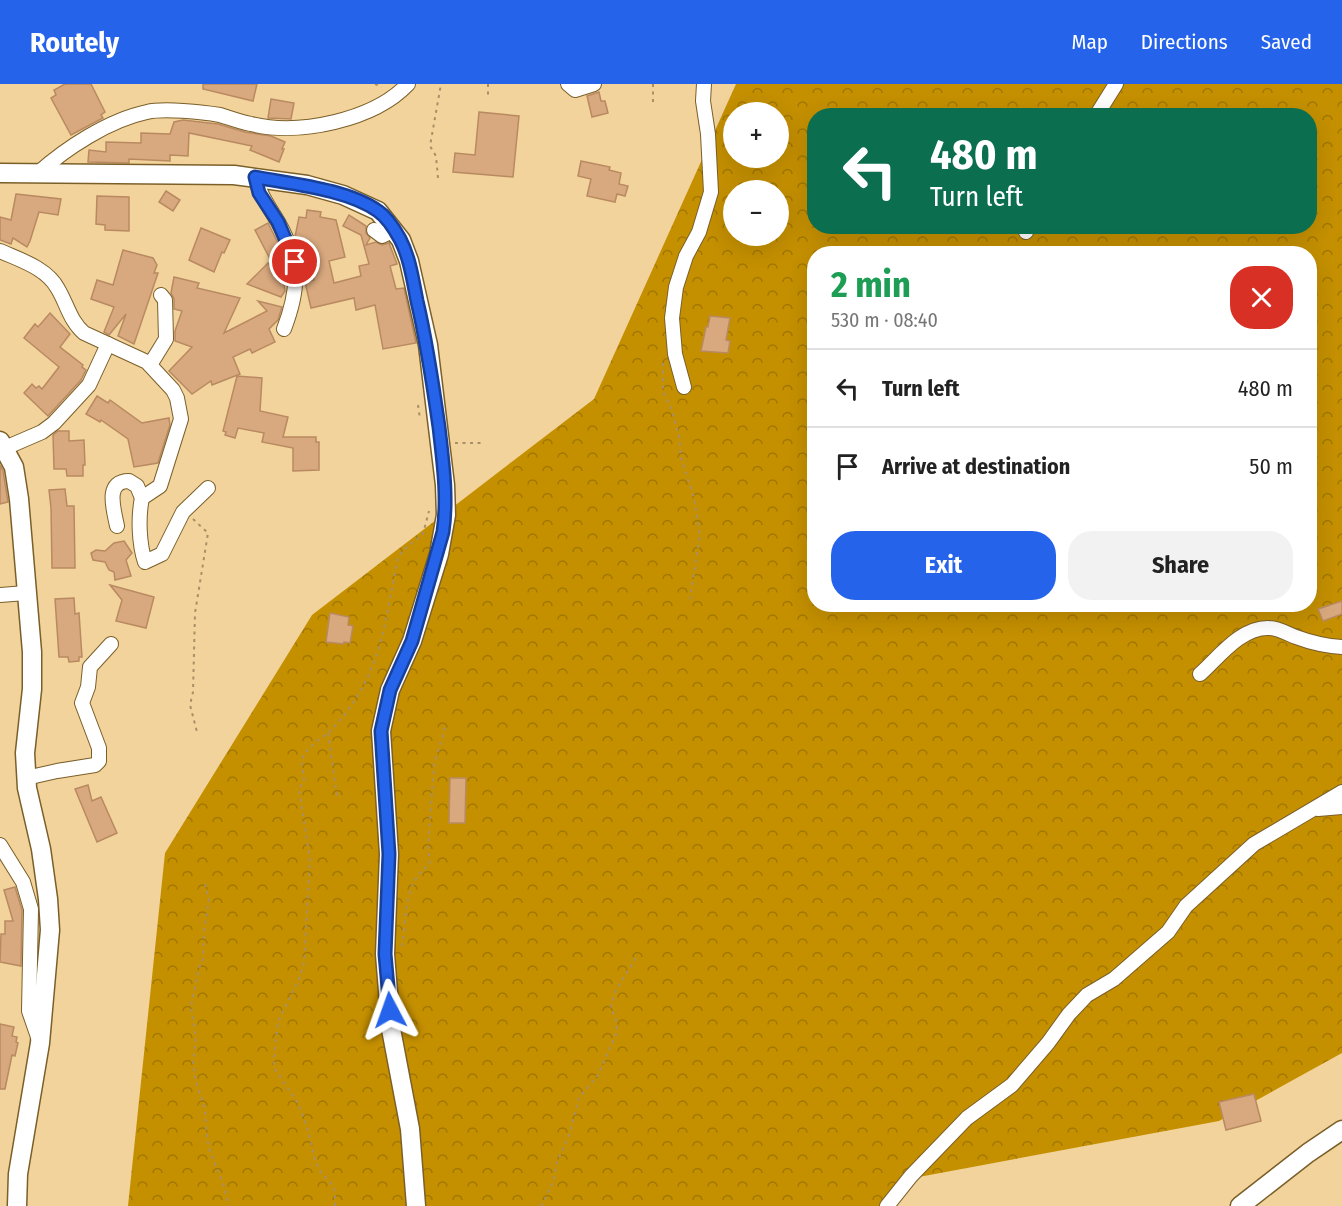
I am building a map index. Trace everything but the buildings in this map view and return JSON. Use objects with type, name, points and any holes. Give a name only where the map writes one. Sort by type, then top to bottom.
[{"type":"street","points":[[37,174],[54,159],[116,122],[149,111],[220,115],[252,125],[275,128],[327,124],[373,108],[398,95],[408,84]]},
{"type":"street","points":[[568,84],[575,90],[594,84]]},
{"type":"street","points":[[684,387],[675,354],[672,318],[676,287],[686,256],[699,232],[711,192],[708,134],[703,101],[704,84]]},
{"type":"street","points":[[1101,108],[1116,84]]},
{"type":"street","points":[[0,173],[192,173],[255,177],[307,185],[343,195],[378,211],[401,240],[409,261],[428,345],[445,485],[446,515],[412,641],[390,690],[381,731],[389,854],[385,954],[391,1029],[410,1129],[416,1206]]},
{"type":"street","points":[[255,177],[259,193],[278,222],[295,262],[295,291],[284,328]]},
{"type":"street","points":[[374,230],[382,236],[394,230]]},
{"type":"street","points":[[0,251],[49,276],[57,287],[76,326],[84,333],[140,358],[150,365],[173,390],[181,419],[160,486],[142,498]]},
{"type":"street","points":[[150,365],[166,339],[165,300],[161,295]]},
{"type":"street","points":[[17,1206],[18,1174],[40,1043],[50,930],[48,899],[26,778],[25,753],[32,689],[32,652],[19,500],[14,467],[2,444],[42,432],[54,423],[89,385],[108,344]]},
{"type":"street","points":[[117,526],[112,501],[115,486],[123,481],[129,481],[137,486],[142,498],[140,511],[141,567],[162,554],[183,512],[208,488]]},
{"type":"street","points":[[0,595],[26,593]]},
{"type":"street","points":[[1200,674],[1248,632],[1261,629],[1271,628],[1323,646],[1342,647]]},
{"type":"street","points":[[26,778],[95,765],[99,761],[99,748],[82,703],[88,687],[90,667],[111,644]]},
{"type":"street","points":[[887,1206],[911,1176],[967,1118],[1012,1084],[1087,995],[1114,979],[1168,932],[1186,906],[1254,844],[1342,792]]},
{"type":"street","points":[[1316,809],[1342,807]]},
{"type":"street","points":[[0,845],[23,882],[31,909],[29,1011],[40,1043]]},
{"type":"street","points":[[1240,1206],[1308,1153],[1342,1130]]},
{"type":"path","points":[[438,178],[436,156],[430,146],[441,84]]},
{"type":"path","points":[[488,84],[488,99]]},
{"type":"path","points":[[653,84],[653,105]]},
{"type":"path","points":[[664,357],[663,391],[671,408],[679,436],[681,458],[694,498],[700,535],[690,599]]},
{"type":"path","points":[[422,428],[418,405],[434,391]]},
{"type":"path","points":[[440,440],[453,443],[481,443]]},
{"type":"path","points":[[334,1206],[333,1186],[320,1171],[299,1105],[274,1068],[273,1059],[278,1021],[299,979],[304,963],[310,860],[299,789],[304,780],[303,757],[328,733],[357,696],[374,664],[384,628],[398,558],[402,551],[423,534],[430,506]]},
{"type":"path","points":[[183,512],[208,533],[195,613],[193,692],[190,705],[197,732]]},
{"type":"path","points":[[385,954],[401,951],[408,898],[419,871],[430,864],[428,846],[434,766],[445,727]]},
{"type":"path","points":[[328,733],[337,796]]},
{"type":"path","points":[[205,884],[209,900],[204,931],[203,959],[191,1006],[196,1038],[194,1064],[196,1082],[205,1109],[209,1149],[223,1183],[229,1206]]},
{"type":"path","points":[[542,1206],[553,1183],[557,1162],[569,1135],[579,1098],[598,1075],[616,1034],[617,1024],[611,1007],[616,990],[636,958]]},
{"type":"green space","points":[[736,84],[1342,84],[1342,1053],[1219,1121],[908,1179],[887,1206],[128,1206],[165,853],[312,615],[594,399],[723,113],[723,168],[789,168],[789,102],[728,102]]},
{"type":"route","points":[[295,262],[278,222],[259,193],[255,177],[307,185],[343,195],[378,211],[401,240],[409,261],[428,345],[445,485],[446,515],[439,554],[412,641],[390,690],[381,731],[389,854],[385,954],[390,1010]]}]
